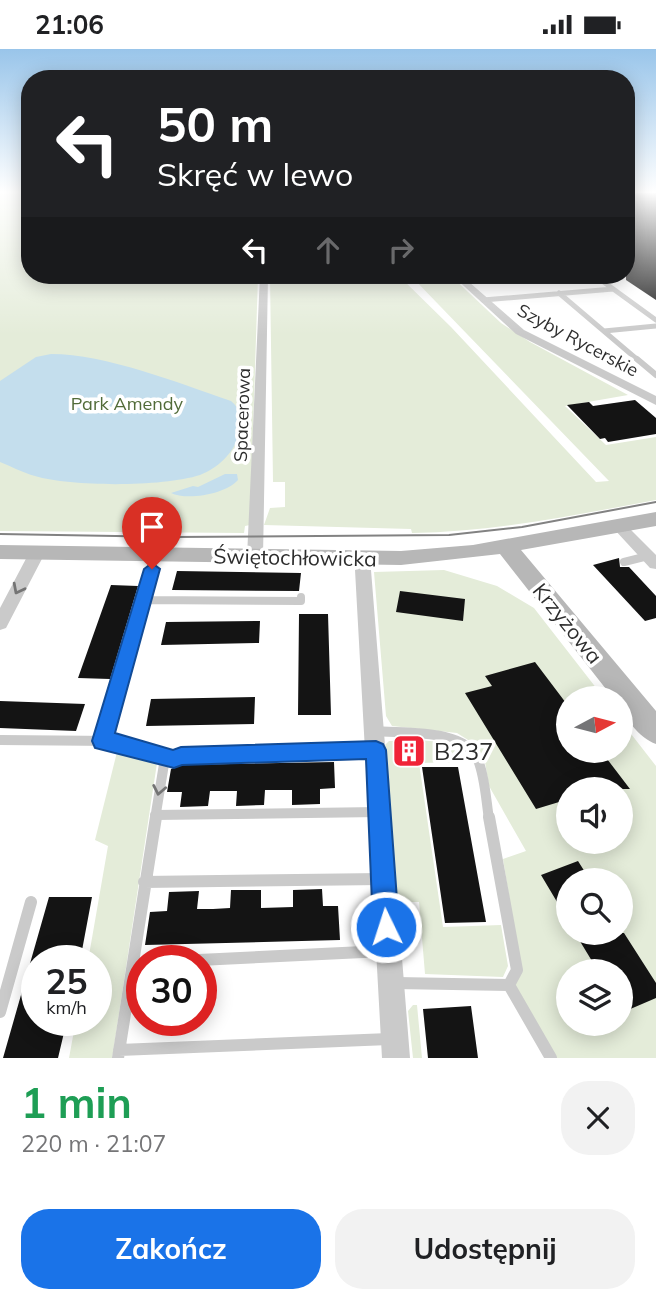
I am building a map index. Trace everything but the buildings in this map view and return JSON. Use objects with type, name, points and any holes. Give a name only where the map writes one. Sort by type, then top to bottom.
[{"type":"main road","name":"Świętochłowicka","points":[[0,552],[401,558],[506,547],[656,519]]},
{"type":"main road","name":"Krzyżowa","points":[[506,547],[656,732]]},
{"type":"street","name":"Spacerowa","points":[[256,557],[264,284]]},
{"type":"street","name":"Szyby Rycerskie","points":[[465,284],[520,332],[656,401]]},
{"type":"street","points":[[619,526],[652,560]]},
{"type":"street","points":[[0,624],[37,553]]},
{"type":"street","points":[[363,570],[395,1049]]},
{"type":"lane","points":[[606,284],[656,320]]},
{"type":"lane","points":[[482,300],[613,289]]},
{"type":"lane","points":[[559,293],[656,375]]},
{"type":"lane","points":[[604,331],[656,326]]},
{"type":"lane","points":[[624,562],[652,560]]},
{"type":"lane","points":[[102,741],[152,569]]},
{"type":"lane","points":[[143,600],[301,601],[301,597]]},
{"type":"lane","points":[[139,945],[144,882],[164,764],[181,756],[375,741],[456,738],[471,747],[479,761],[517,970],[509,985]]},
{"type":"lane","points":[[0,740],[113,741],[174,759]]},
{"type":"lane","points":[[155,815],[380,812]]},
{"type":"lane","points":[[144,882],[383,879]]},
{"type":"lane","points":[[0,1012],[32,902]]},
{"type":"lane","points":[[217,959],[388,951]]},
{"type":"lane","points":[[390,983],[509,985]]},
{"type":"lane","points":[[509,985],[551,1058]]},
{"type":"lane","points":[[126,1019],[119,1054],[395,1049]]},
{"type":"green space","name":"Park Amendy","points":[[0,240],[21,240],[21,284],[258,284],[250,525],[245,526],[244,533],[0,531]]},
{"type":"green space","points":[[270,284],[407,284],[596,482],[609,481],[419,284],[460,284],[501,323],[530,342],[628,395],[565,406],[606,445],[656,437],[656,500],[474,530],[412,533],[411,529],[264,525],[270,508],[285,507],[285,482],[273,482]]},
{"type":"green space","points":[[444,570],[497,586],[534,608],[595,686],[556,686],[556,763],[634,763],[634,738],[656,766],[656,1058],[556,1058],[515,985],[521,971],[503,859],[526,851],[489,786],[485,762],[476,745],[457,733],[392,726],[386,716],[374,572]]},
{"type":"green space","points":[[421,740],[441,743],[457,753],[463,762],[419,763],[443,927],[501,925],[508,966],[503,977],[425,974],[419,902],[396,902],[384,746],[389,741]]},
{"type":"green space","points":[[118,748],[157,763],[129,945],[126,945],[126,967],[112,1058],[69,1058],[73,1036],[112,1036],[112,945],[91,945],[108,846],[95,840]]},
{"type":"green space","points":[[413,1005],[417,1005],[422,1058],[413,1058],[408,1011]]},
{"type":"water","points":[[51,354],[72,355],[118,364],[231,401],[241,416],[237,441],[224,459],[207,472],[164,482],[94,484],[51,480],[0,462],[0,381],[36,357]]},
{"type":"water","points":[[225,474],[237,474],[238,480],[225,489],[206,495],[171,493],[198,487]]},
{"type":"tram line","points":[[0,534],[173,537],[449,535],[522,527],[656,502]]},
{"type":"place","name":"B237","points":[[409,751]]},
{"type":"route","points":[[152,569],[102,741],[113,741],[174,759],[181,756],[376,750],[386,927]]}]
